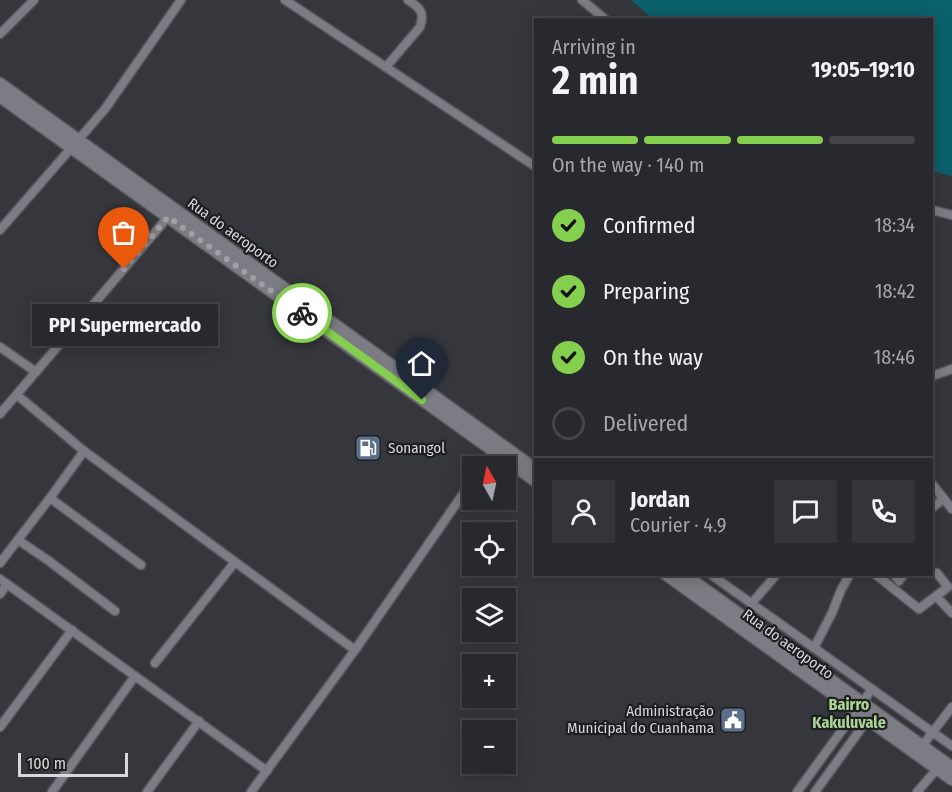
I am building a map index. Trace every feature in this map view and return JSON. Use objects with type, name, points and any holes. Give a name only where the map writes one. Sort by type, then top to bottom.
[{"type":"main road","name":"Rua do aeroporto","points":[[0,84],[168,217],[496,447],[534,469]]},
{"type":"main road","name":"Rua do aeroporto","points":[[0,96],[75,143],[496,447],[534,479]]},
{"type":"main road","name":"Rua do aeroporto","points":[[669,576],[952,768]]},
{"type":"main road","name":"Rua do aeroporto","points":[[685,576],[859,707],[868,719],[952,779]]},
{"type":"street","points":[[0,34],[34,0]]},
{"type":"street","points":[[0,230],[112,101],[181,0]]},
{"type":"street","points":[[285,0],[534,166]]},
{"type":"street","points":[[386,68],[420,27],[423,20],[422,12],[408,0]]},
{"type":"street","points":[[582,0],[604,18]]},
{"type":"street","points":[[933,210],[952,214]]},
{"type":"street","points":[[0,414],[168,217]]},
{"type":"street","points":[[0,347],[36,372]]},
{"type":"street","points":[[933,376],[952,369]]},
{"type":"street","points":[[17,395],[84,451],[355,650]]},
{"type":"street","points":[[490,456],[496,447]]},
{"type":"street","points":[[0,563],[84,451]]},
{"type":"street","points":[[933,485],[952,509]]},
{"type":"street","points":[[251,792],[355,650],[462,495]]},
{"type":"street","points":[[50,498],[141,565]]},
{"type":"street","points":[[933,507],[943,499]]},
{"type":"street","points":[[18,540],[115,611]]},
{"type":"street","points":[[155,663],[235,562]]},
{"type":"street","points":[[878,576],[919,609],[948,586],[937,573]]},
{"type":"street","points":[[713,576],[952,746]]},
{"type":"street","points":[[751,604],[775,576]]},
{"type":"street","points":[[814,648],[849,576]]},
{"type":"street","points":[[0,594],[3,582],[267,771]]},
{"type":"street","points":[[936,596],[951,609]]},
{"type":"street","points":[[0,727],[72,630]]},
{"type":"street","points":[[52,792],[135,676]]},
{"type":"street","points":[[797,792],[872,689]]},
{"type":"street","points":[[922,746],[952,707]]},
{"type":"street","points":[[815,792],[868,719]]},
{"type":"street","points":[[147,792],[199,721]]},
{"type":"street","points":[[917,792],[937,769]]},
{"type":"water","points":[[631,0],[952,0],[952,176],[933,171],[933,18],[652,18]]},
{"type":"way so far","points":[[124,269],[168,217],[302,313]]},
{"type":"place","name":"PPI Supermercado","points":[[124,269]]},
{"type":"place","name":"Sonangol","points":[[368,448]]},
{"type":"place","name":"Administração Municipal do Cuanhama","points":[[733,720]]},
{"type":"district","name":"Bairro Kakuluvale","points":[[849,713]]},
{"type":"route","points":[[302,313],[422,400]]}]
